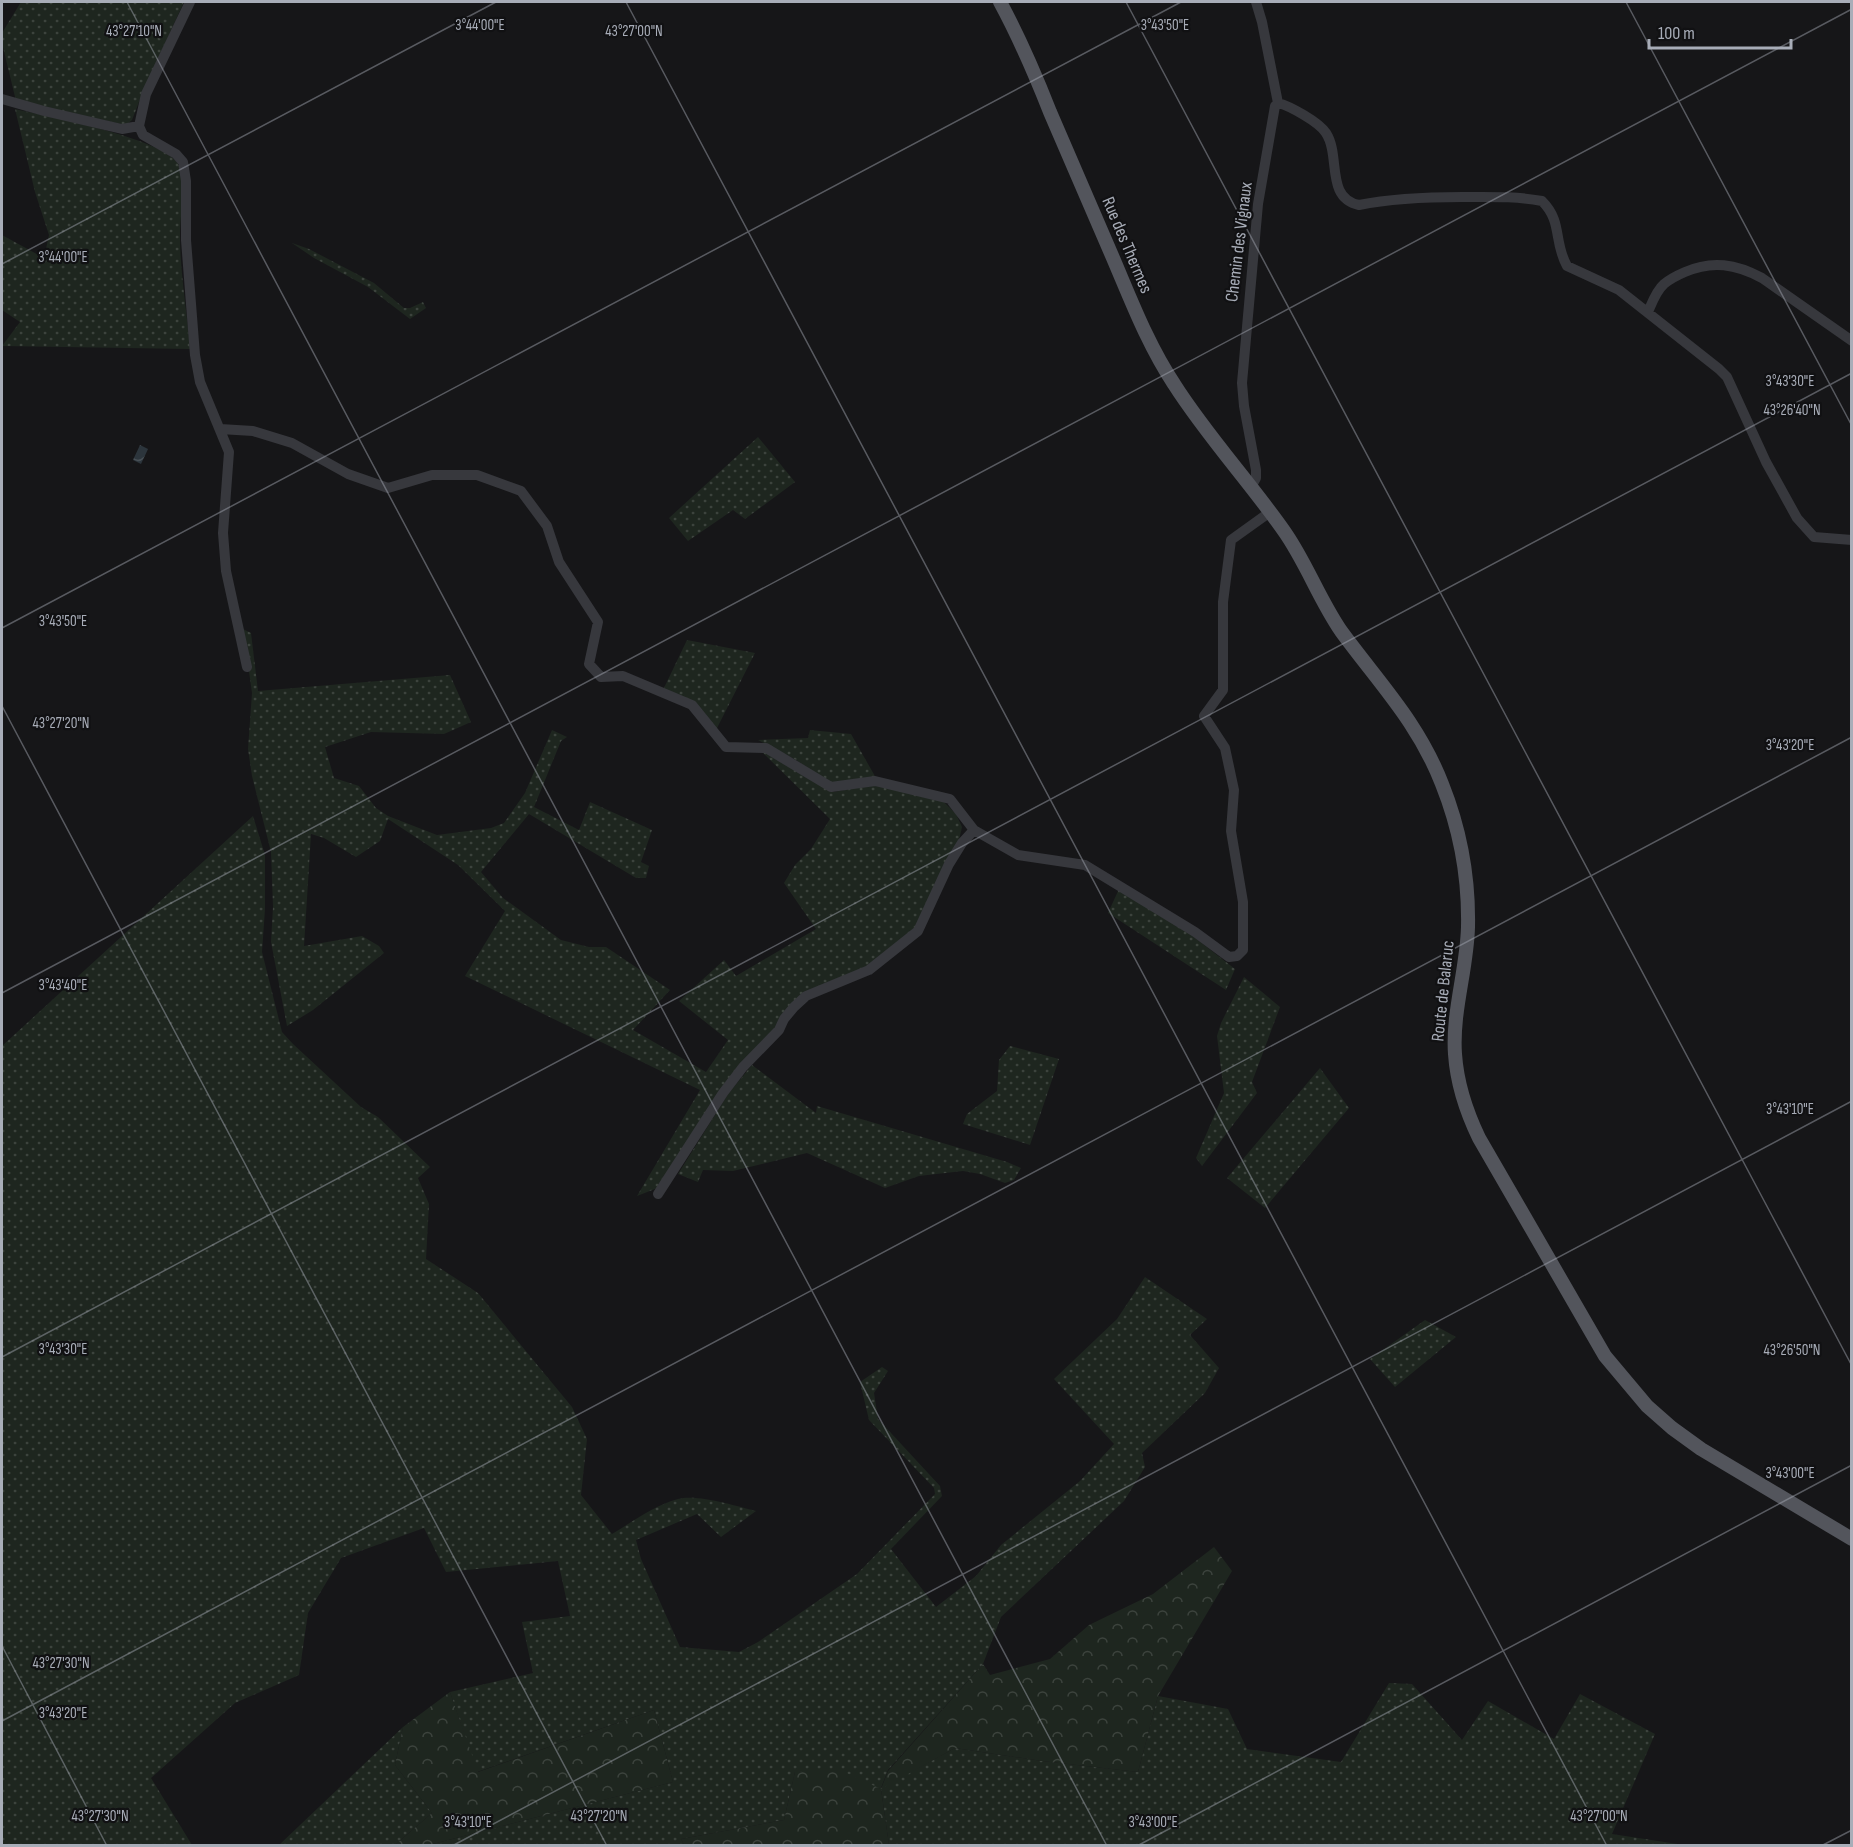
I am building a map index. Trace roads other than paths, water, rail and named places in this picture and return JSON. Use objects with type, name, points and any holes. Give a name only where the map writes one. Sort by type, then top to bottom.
[{"type":"main road","name":"Rue des Thermes","points":[[1000,2],[1022,46],[1159,359],[1194,415],[1251,487]]},
{"type":"main road","name":"Route de Balaruc","points":[[1251,487],[1287,534],[1338,625],[1417,732],[1444,788],[1463,859],[1467,893],[1468,929],[1456,1024],[1455,1052],[1466,1110],[1479,1138],[1605,1356],[1647,1406],[1701,1449],[1851,1539]]},
{"type":"street","points":[[190,2],[146,94],[139,126],[143,135],[176,154],[183,162],[186,181],[186,240],[195,354],[200,382],[229,452],[230,464],[223,534],[226,571],[248,667]]},
{"type":"street","name":"Chemin des Vignaux","points":[[1251,487],[1256,478],[1256,470],[1242,383],[1245,338],[1258,204],[1275,106],[1278,103],[1256,2]]},
{"type":"street","points":[[2,99],[122,129],[139,126]]},
{"type":"street","points":[[1278,103],[1316,123],[1325,132],[1330,145],[1340,194],[1350,204],[1359,205],[1414,197],[1486,196],[1542,201],[1556,218],[1558,241],[1567,266],[1619,290],[1706,357],[1727,377],[1766,462],[1797,518],[1814,537],[1851,540]]},
{"type":"street","points":[[1648,312],[1658,290],[1670,280],[1693,269],[1722,264],[1762,278],[1851,341]]},
{"type":"street","points":[[220,429],[253,431],[292,443],[348,474],[388,488],[432,475],[477,475],[521,491],[547,526],[559,562],[598,622],[589,664],[602,676],[623,676],[692,705],[726,747],[766,748],[831,787],[875,781],[950,799],[974,830],[1018,855],[1085,865],[1195,932],[1229,957],[1237,956],[1243,950],[1243,902],[1232,831],[1234,790],[1225,748],[1204,716],[1223,690],[1223,602],[1231,540],[1270,512]]},
{"type":"street","points":[[658,1194],[723,1093],[743,1067],[779,1030],[784,1019],[794,1007],[806,996],[869,970],[918,931],[949,864],[962,843],[974,830]]},
{"type":"water","points":[[140,445],[148,449],[141,464],[133,460]]}]
